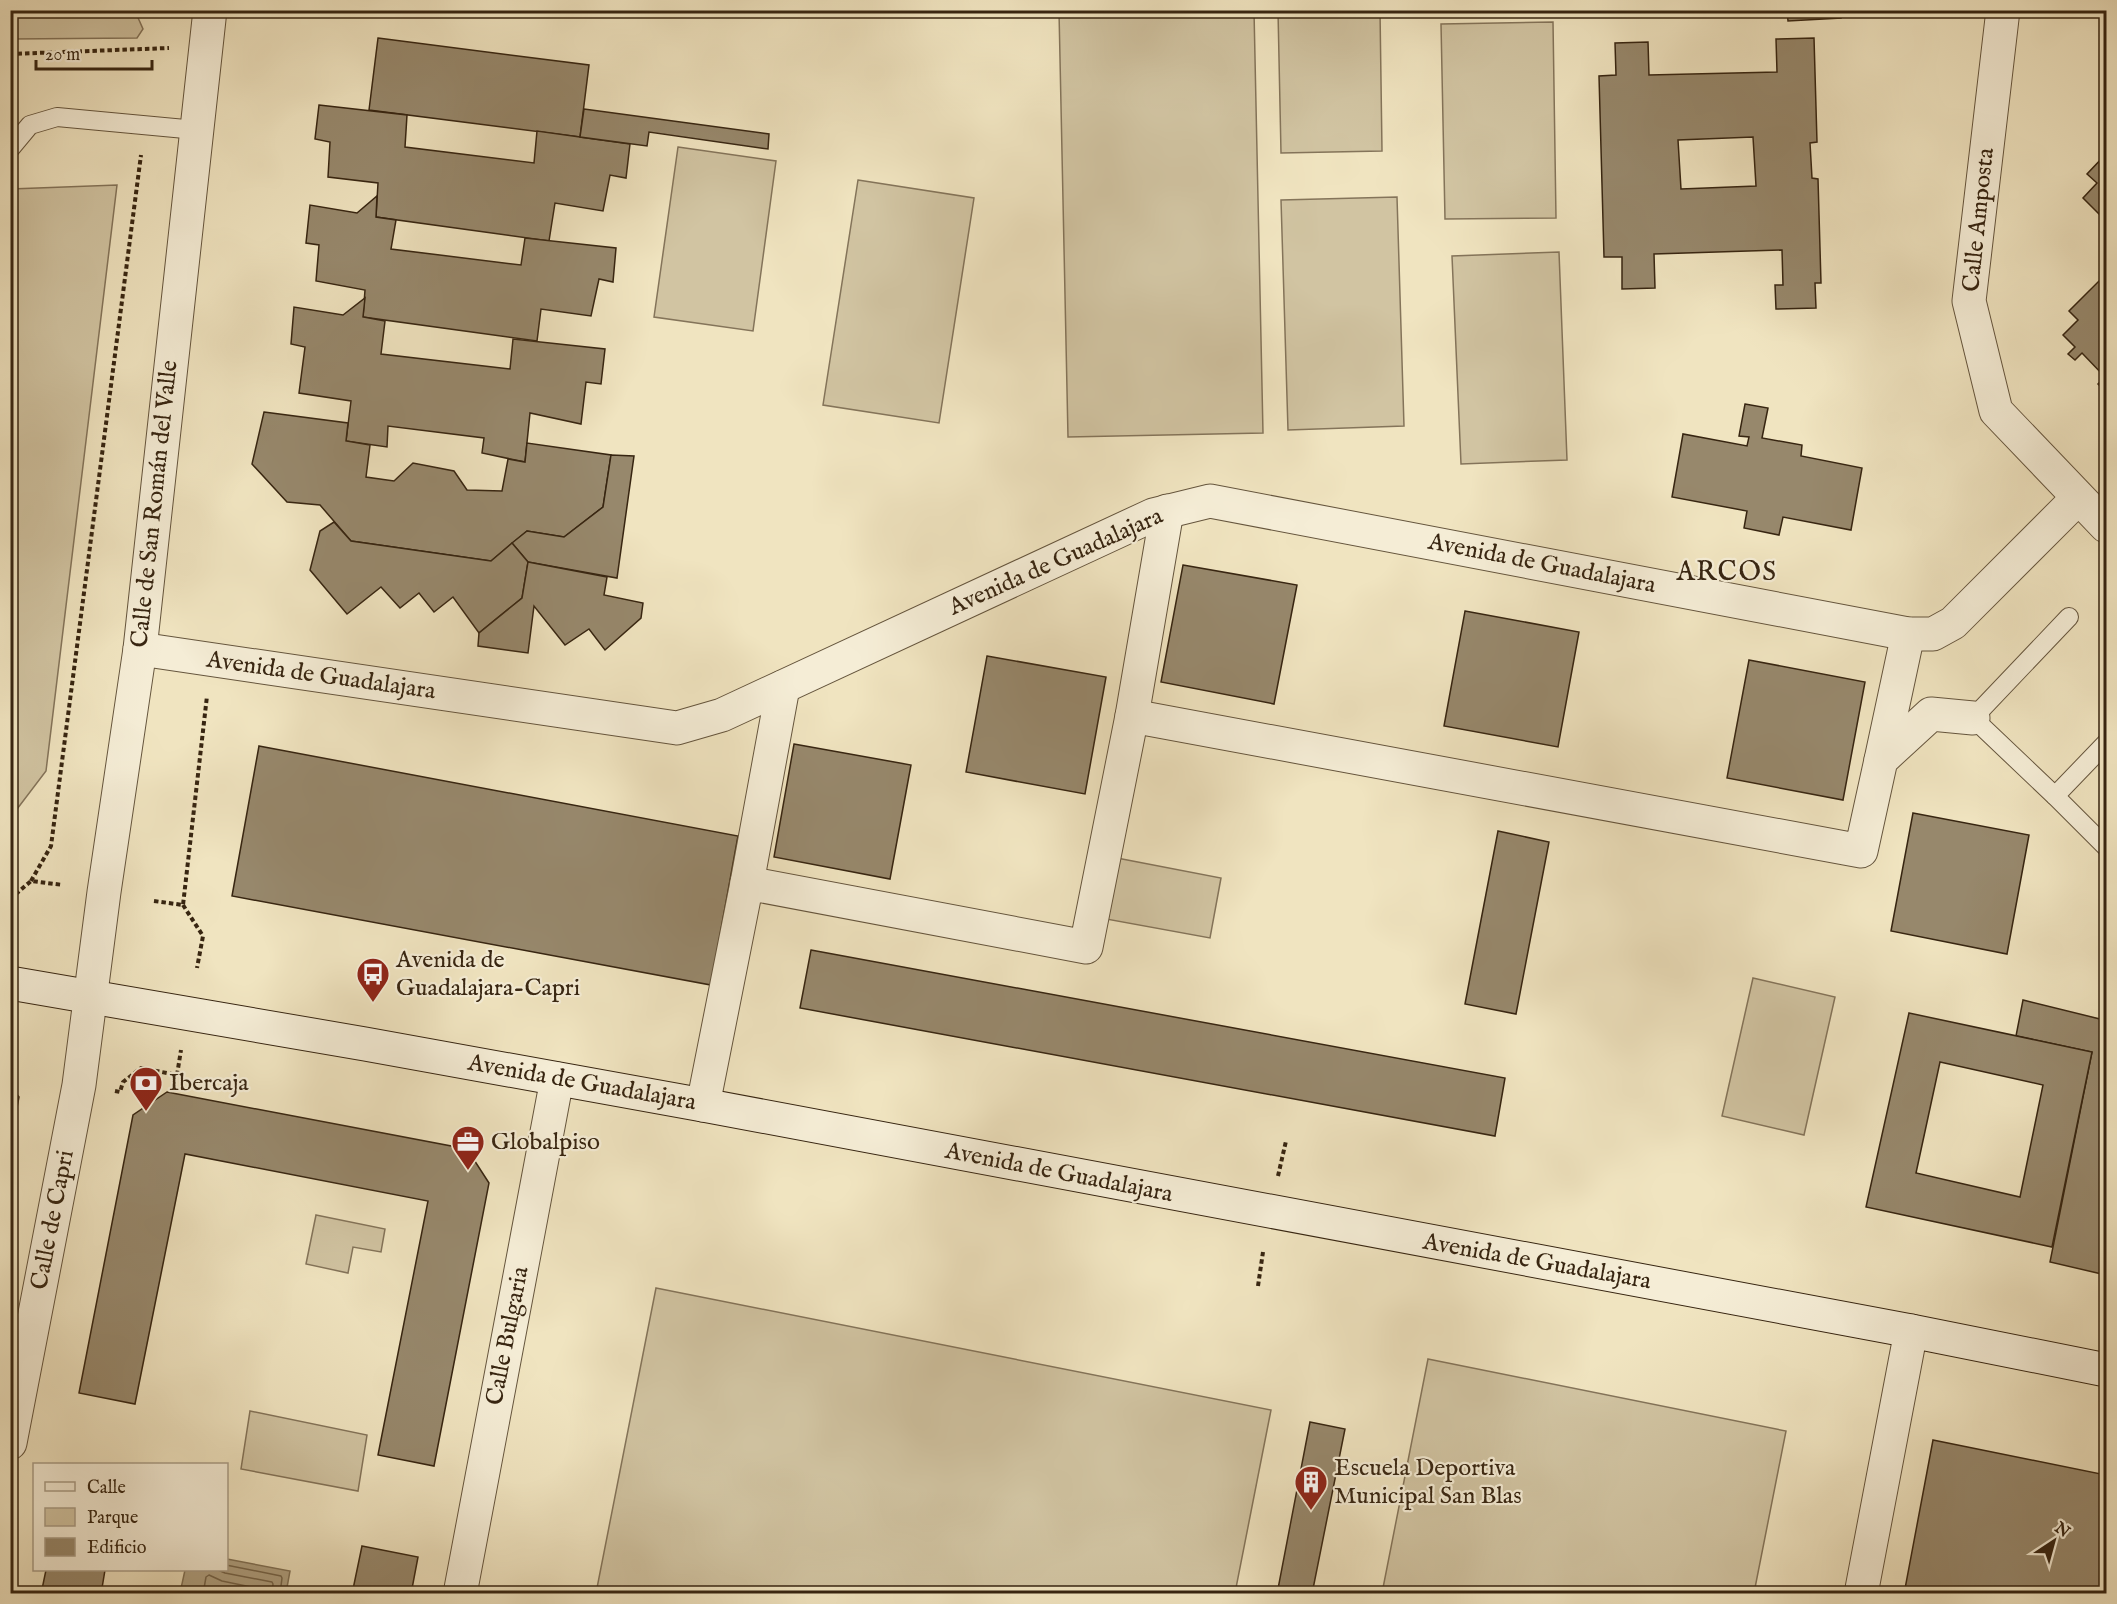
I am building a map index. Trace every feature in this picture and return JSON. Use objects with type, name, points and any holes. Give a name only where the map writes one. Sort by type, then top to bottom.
[{"type":"street","name":"Calle de San Román del Valle","points":[[91,996],[140,649],[210,10]]},
{"type":"street","name":"Calle Amposta","points":[[2002,10],[1969,301],[1996,411],[2106,526]]},
{"type":"street","name":"Avenida de Guadalajara","points":[[140,649],[677,728],[722,715],[1153,515],[1210,501],[1908,634],[1933,633],[1953,623],[2078,498]]},
{"type":"street","points":[[747,883],[1086,947],[1132,716],[1167,511]]},
{"type":"street","points":[[1132,716],[1861,851],[1908,634]]},
{"type":"street","points":[[703,1105],[783,687]]},
{"type":"street","points":[[1881,760],[1931,714],[1973,718]]},
{"type":"street","name":"Avenida de Guadalajara","points":[[10,983],[703,1105],[1911,1331],[2106,1370]]},
{"type":"street","name":"Calle de Capri","points":[[10,1443],[79,1085],[91,996]]},
{"type":"street","name":"Calle Bulgaria","points":[[460,1593],[557,1079]]},
{"type":"street","points":[[1861,1593],[1911,1331]]},
{"type":"lane","points":[[10,149],[30,125],[57,117],[196,130]]},
{"type":"lane","points":[[2069,617],[1973,718],[2106,847]]},
{"type":"lane","points":[[2055,796],[2106,742]]},
{"type":"path","points":[[10,54],[205,46]]},
{"type":"path","points":[[10,899],[31,881],[51,846],[145,126]]},
{"type":"path","points":[[196,968],[203,936],[183,905],[211,660]]},
{"type":"path","points":[[31,881],[63,885]]},
{"type":"path","points":[[154,901],[183,905]]},
{"type":"path","points":[[109,1090],[120,1092],[123,1082],[141,1068],[177,1075],[181,1050]]},
{"type":"path","points":[[1278,1176],[1286,1142]]},
{"type":"path","points":[[1258,1286],[1263,1252]]},
{"type":"green space","points":[[10,11],[135,11],[143,29],[137,38],[11,39]]},
{"type":"green space","points":[[1059,11],[1254,11],[1263,433],[1068,437]]},
{"type":"green space","points":[[1278,11],[1380,11],[1382,151],[1281,153]]},
{"type":"green space","points":[[1553,22],[1556,218],[1445,219],[1441,24]]},
{"type":"green space","points":[[678,147],[776,161],[753,331],[654,317]]},
{"type":"green space","points":[[858,180],[974,198],[939,423],[823,405]]},
{"type":"green space","points":[[117,185],[46,771],[11,817],[11,189]]},
{"type":"green space","points":[[1397,197],[1404,426],[1288,430],[1281,200]]},
{"type":"green space","points":[[1559,252],[1567,460],[1461,464],[1452,256]]},
{"type":"green space","points":[[1117,858],[1221,878],[1210,938],[1106,919]]},
{"type":"green space","points":[[1753,978],[1835,997],[1804,1135],[1722,1116]]},
{"type":"green space","points":[[316,1215],[385,1229],[381,1252],[353,1247],[348,1273],[306,1264]]},
{"type":"green space","points":[[656,1288],[1271,1410],[1235,1593],[596,1593]]},
{"type":"green space","points":[[1428,1359],[1786,1431],[1754,1593],[1382,1593]]},
{"type":"green space","points":[[250,1411],[367,1435],[358,1491],[241,1469]]},
{"type":"water","points":[[228,1559],[290,1571],[286,1593],[180,1593],[185,1571],[228,1571]]},
{"type":"building","points":[[1787,10],[1840,10],[1841,18],[1788,21]]},
{"type":"building","points":[[378,38],[589,65],[580,137],[369,110]]},
{"type":"building","points":[[1814,38],[1817,142],[1810,143],[1812,178],[1818,179],[1821,283],[1815,283],[1816,308],[1776,309],[1775,285],[1783,285],[1782,250],[1654,254],[1655,288],[1622,289],[1622,257],[1604,257],[1599,76],[1616,75],[1615,43],[1648,42],[1649,75],[1777,72],[1776,39]],"holes":[[[1753,137],[1756,186],[1681,189],[1678,140]]]},
{"type":"building","points":[[319,105],[407,115],[405,147],[534,163],[537,131],[630,144],[626,178],[610,175],[603,211],[555,203],[549,241],[376,217],[378,183],[328,177],[330,142],[315,139]]},
{"type":"building","points":[[584,109],[769,134],[768,149],[649,132],[647,146],[580,137]]},
{"type":"building","points":[[2106,154],[2106,221],[2083,198],[2097,183],[2087,174]]},
{"type":"building","points":[[377,196],[376,217],[396,220],[391,249],[521,265],[525,238],[616,248],[613,282],[599,279],[591,316],[541,309],[537,341],[363,317],[365,290],[316,281],[319,245],[306,243],[310,205],[357,213]]},
{"type":"building","points":[[2099,281],[2106,289],[2105,391],[2098,384],[2105,377],[2082,353],[2075,360],[2068,354],[2075,347],[2063,335],[2078,320],[2069,311]]},
{"type":"building","points":[[365,298],[363,317],[385,321],[381,354],[510,369],[513,339],[605,349],[601,384],[586,382],[581,424],[530,413],[525,462],[482,453],[484,438],[388,426],[387,447],[346,441],[351,401],[299,393],[305,347],[291,344],[294,307],[343,315]]},
{"type":"building","points":[[1745,404],[1768,408],[1762,438],[1802,445],[1801,456],[1862,468],[1851,530],[1783,517],[1779,535],[1744,528],[1747,511],[1672,497],[1683,434],[1747,446],[1749,437],[1739,436]]},
{"type":"building","points":[[264,412],[348,423],[346,441],[370,445],[366,477],[394,481],[413,463],[454,471],[467,490],[502,491],[508,459],[525,462],[527,443],[611,455],[603,507],[564,537],[527,531],[491,561],[351,541],[320,505],[287,502],[252,464]]},
{"type":"building","points":[[611,455],[634,456],[617,578],[528,562],[512,543],[527,531],[564,537],[603,507]]},
{"type":"building","points":[[334,522],[351,541],[491,561],[512,543],[528,562],[522,598],[479,633],[453,597],[434,612],[419,593],[400,608],[381,587],[347,614],[310,570],[320,531]]},
{"type":"building","points":[[528,562],[607,577],[604,595],[643,603],[641,618],[605,650],[589,629],[565,645],[534,606],[528,653],[478,646],[479,633],[522,598]]},
{"type":"building","points":[[1183,565],[1297,585],[1274,704],[1161,682]]},
{"type":"building","points":[[1465,611],[1579,632],[1558,747],[1444,726]]},
{"type":"building","points":[[987,656],[1106,677],[1085,794],[966,772]]},
{"type":"building","points":[[1749,660],[1865,682],[1843,800],[1727,778]]},
{"type":"building","points":[[794,744],[911,765],[890,879],[774,857]]},
{"type":"building","points":[[259,746],[738,836],[711,985],[232,896]]},
{"type":"building","points":[[1913,813],[2029,835],[2007,954],[1891,931]]},
{"type":"building","points":[[1498,831],[1549,842],[1516,1014],[1465,1004]]},
{"type":"building","points":[[811,950],[1505,1078],[1495,1136],[800,1008]]},
{"type":"building","points":[[2106,988],[2106,1275],[2050,1262],[2092,1052],[2016,1036],[2023,1000],[2100,1019]]},
{"type":"building","points":[[1909,1013],[2092,1052],[2052,1247],[1866,1207]],"holes":[[[1940,1062],[2043,1085],[2020,1197],[1916,1173]]]},
{"type":"building","points":[[10,1086],[19,1097],[10,1144]]},
{"type":"building","points":[[167,1092],[467,1149],[489,1183],[434,1466],[378,1455],[428,1201],[185,1154],[135,1404],[79,1393],[133,1115]]},
{"type":"building","name":"Escuela Deportiva Municipal San Blas","points":[[1310,1422],[1345,1429],[1312,1594],[1277,1594]]},
{"type":"building","points":[[1933,1440],[2106,1475],[2106,1594],[1904,1594]]},
{"type":"building","points":[[362,1546],[418,1557],[411,1594],[352,1594]]},
{"type":"building","points":[[46,1571],[105,1571],[101,1594],[41,1594]]},
{"type":"place","name":"Avenida de Guadalajara-Capri","points":[[373,1003]]},
{"type":"place","name":"Ibercaja","points":[[146,1112]]},
{"type":"place","name":"Globalpiso","points":[[468,1171]]},
{"type":"place","name":"Escuela Deportiva Municipal San Blas","points":[[1311,1511]]},
{"type":"district","name":"ARCOS","points":[[1727,573]]}]
